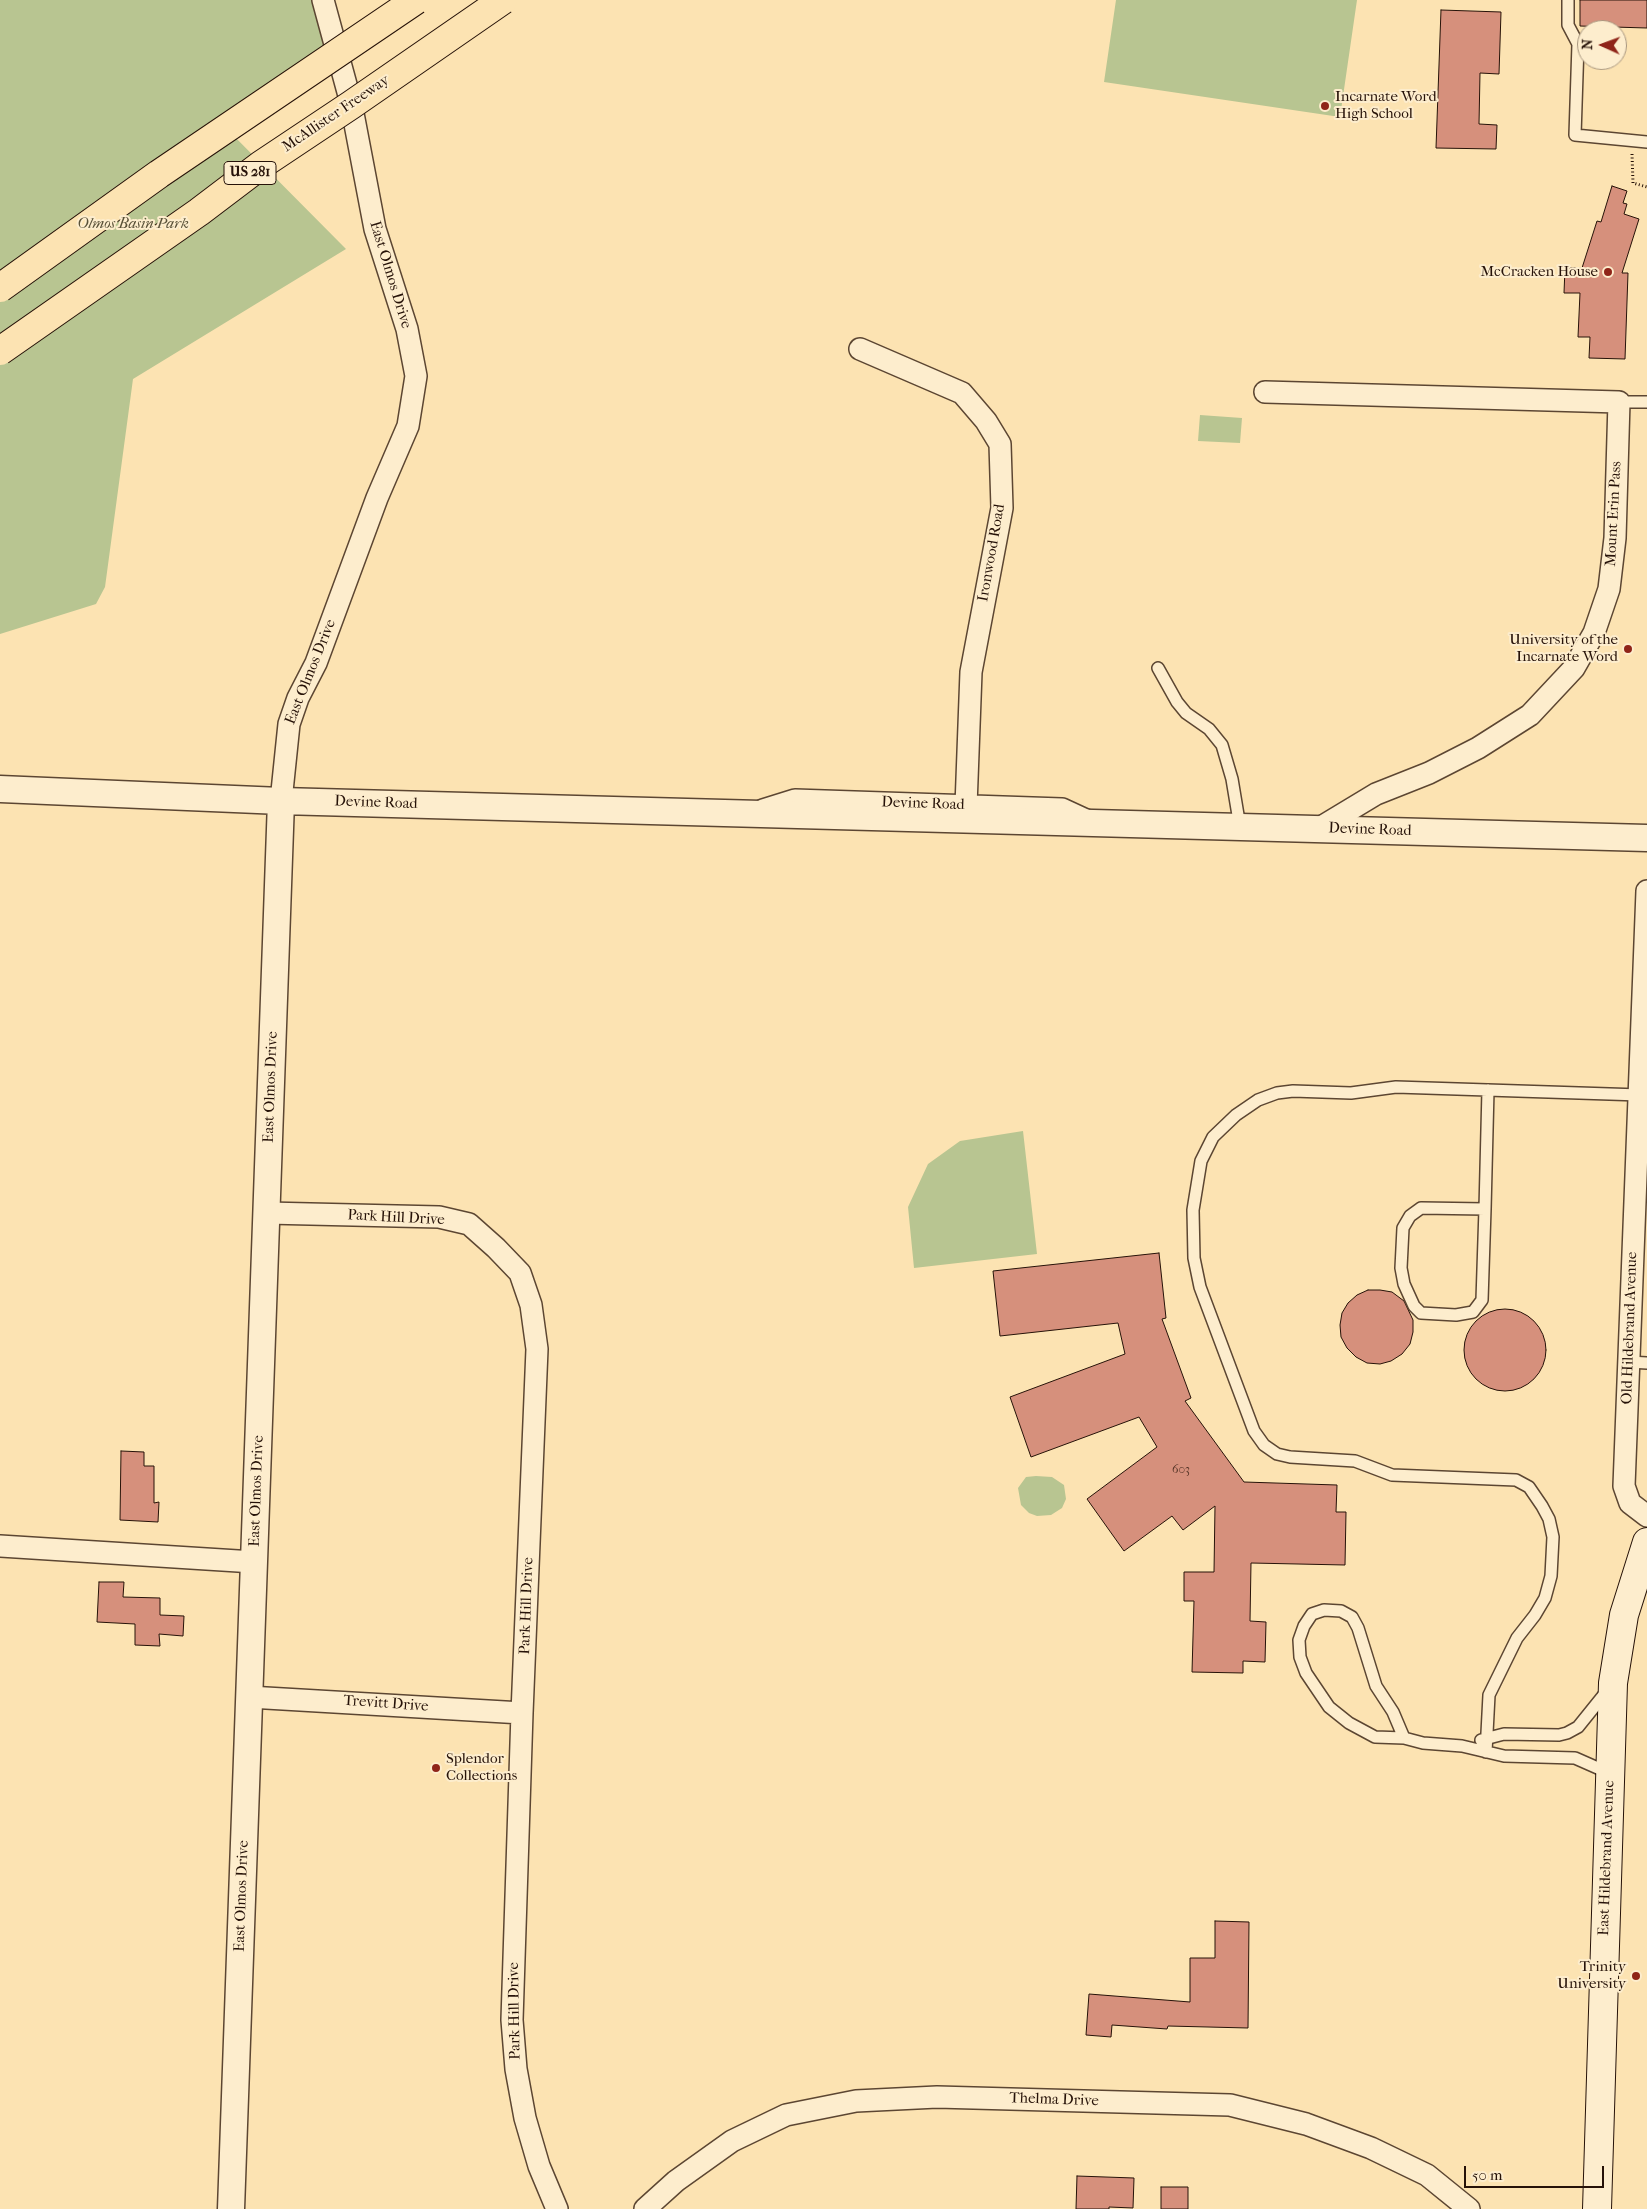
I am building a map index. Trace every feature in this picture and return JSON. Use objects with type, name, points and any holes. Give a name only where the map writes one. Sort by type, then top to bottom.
[{"type":"highway","points":[[0,288],[159,174],[416,0]]},
{"type":"highway","name":"McAllister Freeway","points":[[0,351],[199,212],[261,165],[502,0]]},
{"type":"main road","name":"East Hildebrand Avenue","points":[[1596,2209],[1612,1683],[1624,1615],[1647,1542]]},
{"type":"street","name":"East Olmos Drive","points":[[231,2209],[281,801],[289,724],[298,698],[316,663],[377,498],[408,426],[416,376],[408,329],[375,229],[351,103],[323,0]]},
{"type":"street","name":"Ironwood Road","points":[[860,349],[962,393],[986,421],[1000,444],[1002,508],[970,672],[966,806]]},
{"type":"street","points":[[1265,392],[1619,402]]},
{"type":"street","name":"Mount Erin Pass","points":[[1318,829],[1376,794],[1430,773],[1486,743],[1530,715],[1574,668],[1594,633],[1609,589],[1614,538],[1619,402]]},
{"type":"street","name":"Devine Road","points":[[0,789],[281,801],[1647,838]]},
{"type":"street","name":"Devine Road","points":[[752,814],[795,800],[1062,809],[1093,823]]},
{"type":"street","name":"Old Hildebrand Avenue","points":[[1647,891],[1640,1095],[1638,1362],[1624,1486],[1630,1503],[1647,1516]]},
{"type":"street","name":"Park Hill Drive","points":[[266,1213],[439,1217],[469,1224],[520,1273],[531,1305],[538,1349],[522,1713],[512,2020],[516,2069],[525,2118],[539,2166],[557,2209]]},
{"type":"street","points":[[0,1546],[254,1562]]},
{"type":"street","name":"Trevitt Drive","points":[[249,1697],[522,1713]]},
{"type":"street","name":"Thelma Drive","points":[[645,2209],[676,2180],[732,2141],[786,2115],[856,2101],[937,2097],[1230,2105],[1306,2124],[1370,2148],[1427,2175],[1469,2209]]},
{"type":"lane","points":[[1568,0],[1568,24],[1578,44],[1575,135],[1647,142]]},
{"type":"lane","points":[[1619,402],[1647,402]]},
{"type":"lane","points":[[1158,668],[1177,702],[1186,713],[1209,729],[1222,745],[1233,787],[1240,827]]},
{"type":"lane","points":[[1486,1752],[1489,1695],[1494,1681],[1517,1638],[1535,1615],[1545,1598],[1551,1576],[1553,1537],[1549,1519],[1529,1487],[1516,1480],[1392,1475],[1355,1461],[1290,1457],[1277,1454],[1264,1445],[1254,1431],[1200,1287],[1194,1258],[1194,1210],[1201,1161],[1213,1138],[1236,1114],[1258,1100],[1277,1093],[1293,1091],[1351,1094],[1396,1087],[1640,1095]]},
{"type":"lane","points":[[1485,1210],[1421,1208],[1410,1216],[1403,1228],[1401,1268],[1404,1284],[1414,1306],[1421,1313],[1456,1315],[1473,1312],[1482,1300],[1485,1210],[1488,1090]]},
{"type":"lane","points":[[1404,1738],[1393,1712],[1376,1686],[1358,1628],[1352,1617],[1341,1611],[1324,1610],[1312,1614],[1304,1626],[1299,1640],[1300,1657],[1306,1673],[1328,1708],[1349,1724],[1375,1737],[1404,1738],[1423,1743],[1462,1746],[1504,1756],[1575,1758],[1609,1774]]},
{"type":"lane","points":[[1462,1746],[1504,1734],[1559,1735],[1578,1726],[1612,1683]]},
{"type":"lane","points":[[1543,1757],[1544,1735]]},
{"type":"path","points":[[1631,141],[1634,173],[1632,183],[1647,187]]},
{"type":"green space","name":"Olmos Basin Park","points":[[0,0],[312,0],[325,52],[221,123],[346,249],[133,379],[105,587],[96,604],[0,634]]},
{"type":"green space","points":[[1116,0],[1357,0],[1340,117],[1104,82]]},
{"type":"green space","points":[[1200,415],[1242,418],[1240,443],[1198,441]]},
{"type":"green space","points":[[1023,1131],[1037,1254],[914,1268],[908,1207],[928,1164],[960,1141]]},
{"type":"green space","points":[[1026,1477],[1052,1477],[1064,1485],[1066,1499],[1062,1508],[1051,1515],[1037,1516],[1029,1513],[1021,1505],[1018,1488]]},
{"type":"building","points":[[1580,0],[1647,0],[1647,28],[1627,27],[1627,20],[1580,20]]},
{"type":"building","points":[[1441,10],[1501,12],[1499,74],[1480,73],[1479,124],[1497,125],[1496,149],[1436,148]]},
{"type":"building","name":"McCracken House","points":[[1612,186],[1627,191],[1623,203],[1627,204],[1624,214],[1639,219],[1622,273],[1628,273],[1625,359],[1589,358],[1590,337],[1578,337],[1580,293],[1564,293],[1565,268],[1582,268],[1597,221],[1601,222]]},
{"type":"building","points":[[1159,1253],[1166,1318],[1162,1319],[1191,1398],[1185,1401],[1244,1482],[1337,1485],[1336,1512],[1346,1512],[1345,1565],[1251,1563],[1250,1621],[1266,1622],[1265,1662],[1243,1661],[1243,1673],[1192,1672],[1194,1601],[1184,1601],[1184,1572],[1214,1572],[1215,1506],[1183,1530],[1172,1516],[1124,1551],[1087,1499],[1157,1447],[1139,1417],[1031,1457],[1010,1397],[1125,1354],[1118,1323],[1000,1336],[993,1271]]},
{"type":"building","points":[[1368,1290],[1392,1292],[1404,1301],[1413,1320],[1410,1344],[1402,1354],[1391,1361],[1380,1364],[1367,1363],[1356,1357],[1347,1348],[1341,1337],[1342,1313],[1348,1303],[1357,1295]]},
{"type":"building","points":[[1505,1309],[1521,1313],[1534,1321],[1542,1334],[1546,1350],[1542,1366],[1534,1379],[1521,1387],[1505,1391],[1489,1387],[1476,1379],[1468,1366],[1464,1350],[1468,1334],[1476,1321],[1489,1313]]},
{"type":"building","points":[[121,1451],[144,1452],[144,1466],[154,1466],[154,1503],[159,1502],[158,1522],[120,1520]]},
{"type":"building","points":[[99,1582],[124,1582],[123,1597],[160,1598],[160,1615],[184,1616],[183,1636],[159,1634],[160,1646],[135,1645],[135,1624],[97,1622]]},
{"type":"building","points":[[1215,1921],[1249,1922],[1248,2028],[1168,2026],[1167,2029],[1112,2025],[1111,2037],[1086,2035],[1089,1994],[1190,2002],[1190,1958],[1215,1958]]},
{"type":"building","points":[[1077,2176],[1134,2178],[1133,2208],[1076,2209]]},
{"type":"building","points":[[1161,2187],[1188,2187],[1188,2209],[1161,2209]]},
{"type":"place","name":"Incarnate Word High School","points":[[1325,106]]},
{"type":"place","name":"McCracken House","points":[[1608,272]]},
{"type":"place","name":"University of the Incarnate Word","points":[[1628,649]]},
{"type":"place","name":"Splendor Collections","points":[[436,1768]]},
{"type":"place","name":"Trinity University","points":[[1636,1976]]}]
